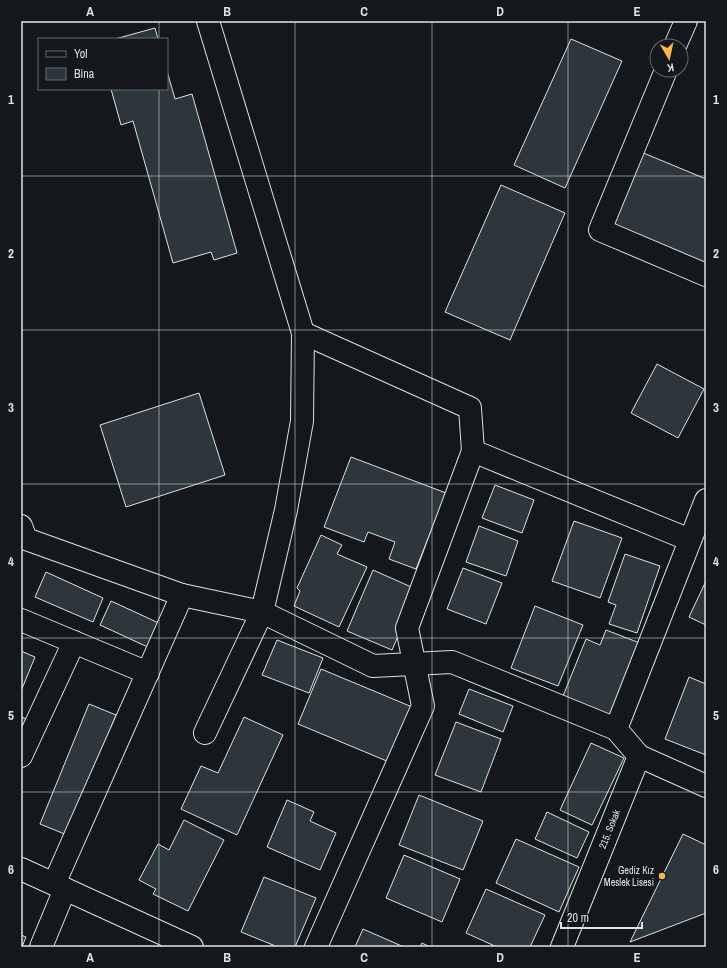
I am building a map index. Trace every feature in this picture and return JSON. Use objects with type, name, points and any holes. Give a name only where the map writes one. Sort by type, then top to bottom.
[{"type":"street","points":[[205,733],[262,612],[286,510],[302,421],[303,333],[208,21]]},
{"type":"street","points":[[679,38],[686,21]]},
{"type":"street","points":[[663,78],[600,230],[706,275]]},
{"type":"street","points":[[303,333],[470,408],[473,451],[406,628],[423,706],[316,947]]},
{"type":"street","points":[[473,451],[690,540]]},
{"type":"street","points":[[616,729],[706,500]]},
{"type":"street","points":[[22,538],[182,595],[262,612],[373,666],[452,662],[616,729],[638,756],[706,786]]},
{"type":"street","points":[[41,947],[60,886],[182,595]]},
{"type":"street","points":[[21,620],[148,673]]},
{"type":"street","points":[[21,756],[74,642]]},
{"type":"street","name":"215. Sokak","points":[[562,947],[638,756]]},
{"type":"street","points":[[21,869],[192,947]]},
{"type":"building","points":[[155,28],[158,38],[119,38]]},
{"type":"building","points":[[571,39],[622,61],[565,188],[514,165]]},
{"type":"building","points":[[168,74],[175,99],[192,94],[237,253],[214,260],[211,252],[173,263],[133,121],[121,125],[111,90],[168,90]]},
{"type":"building","points":[[641,152],[706,179],[706,265],[610,226]]},
{"type":"building","points":[[501,185],[565,213],[510,340],[445,312]]},
{"type":"building","points":[[657,364],[704,389],[678,438],[631,413]]},
{"type":"building","points":[[199,393],[225,475],[126,507],[100,425]]},
{"type":"building","points":[[351,457],[446,493],[416,569],[389,559],[395,542],[368,532],[364,542],[324,527]]},
{"type":"building","points":[[495,485],[534,500],[522,533],[482,518]]},
{"type":"building","points":[[574,521],[622,538],[600,598],[552,581]]},
{"type":"building","points":[[479,526],[518,541],[506,576],[466,562]]},
{"type":"building","points":[[321,535],[342,545],[337,554],[367,567],[339,627],[294,606],[300,591],[297,588]]},
{"type":"building","points":[[625,554],[660,566],[637,633],[609,624],[616,605],[608,602]]},
{"type":"building","points":[[463,568],[502,583],[486,624],[447,609]]},
{"type":"building","points":[[373,570],[418,590],[392,650],[347,631]]},
{"type":"building","points":[[46,572],[103,598],[93,622],[35,597]]},
{"type":"building","points":[[706,581],[706,625],[689,617]]},
{"type":"building","points":[[111,601],[163,625],[152,649],[100,625]]},
{"type":"building","points":[[535,606],[583,625],[558,686],[511,668]]},
{"type":"building","points":[[606,630],[645,645],[615,718],[563,696],[586,639],[600,645]]},
{"type":"building","points":[[277,640],[323,658],[309,693],[262,675]]},
{"type":"building","points":[[21,651],[35,657],[21,691]]},
{"type":"building","points":[[321,669],[417,709],[394,764],[298,724]]},
{"type":"building","points":[[689,677],[706,684],[706,755],[665,739]]},
{"type":"building","points":[[469,689],[513,706],[503,732],[459,714]]},
{"type":"building","points":[[89,704],[116,715],[67,835],[40,824]]},
{"type":"building","points":[[21,717],[32,721],[21,747]]},
{"type":"building","points":[[244,717],[283,735],[237,835],[181,809],[201,766],[218,773]]},
{"type":"building","points":[[456,722],[501,739],[481,792],[435,775]]},
{"type":"building","points":[[591,743],[624,758],[592,825],[560,810]]},
{"type":"building","points":[[419,795],[483,821],[463,870],[399,845]]},
{"type":"building","points":[[287,800],[314,812],[310,821],[336,833],[320,870],[267,847]]},
{"type":"building","points":[[547,812],[589,832],[577,858],[535,839]]},
{"type":"building","points":[[184,820],[224,840],[188,911],[153,894],[156,889],[139,880],[158,844],[169,850]]},
{"type":"building","points":[[683,834],[706,845],[706,913],[630,942]]},
{"type":"building","points":[[516,839],[579,867],[559,912],[496,883]]},
{"type":"building","points":[[404,855],[460,879],[442,922],[386,898]]},
{"type":"building","points":[[264,877],[316,898],[295,947],[278,947],[241,932]]},
{"type":"building","points":[[486,889],[545,915],[530,947],[497,947],[466,933]]},
{"type":"building","points":[[363,929],[404,947],[355,947]]},
{"type":"building","points":[[21,935],[26,937],[22,947],[21,947]]},
{"type":"building","points":[[422,943],[430,947],[420,947]]},
{"type":"place","name":"Gediz Kız Meslek Lisesi","points":[[662,876]]}]
